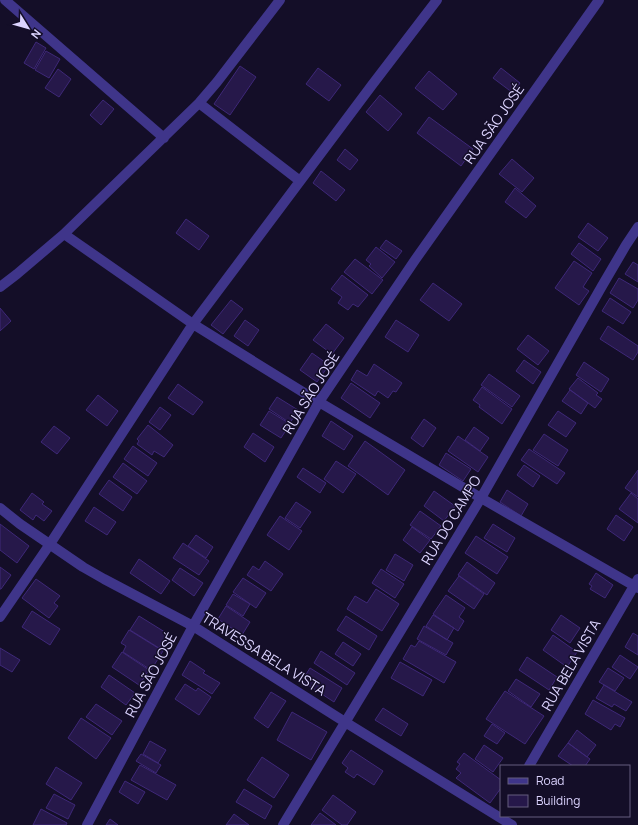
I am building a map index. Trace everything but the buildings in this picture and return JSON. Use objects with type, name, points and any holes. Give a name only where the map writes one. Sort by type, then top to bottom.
[{"type":"street","points":[[5,0],[164,138]]},
{"type":"street","points":[[0,287],[64,234],[199,103],[280,0]]},
{"type":"street","points":[[0,618],[193,324],[437,0]]},
{"type":"street","name":"RUA SÃO JOSÉ","points":[[87,825],[193,626],[320,402],[415,260],[599,0]]},
{"type":"street","points":[[199,103],[300,181]]},
{"type":"street","name":"RUA DO CAMPO","points":[[283,825],[481,498],[610,272],[638,227]]},
{"type":"street","points":[[64,234],[193,324],[320,402],[481,498],[637,584]]},
{"type":"street","name":"TRAVESSA BELA VISTA","points":[[0,508],[20,524],[82,567],[193,626],[498,819],[512,825]]},
{"type":"street","name":"RUA BELA VISTA","points":[[530,765],[637,584]]}]
